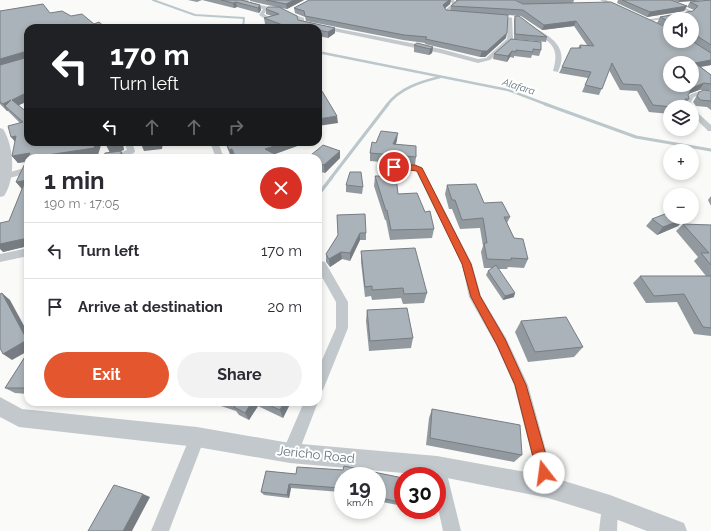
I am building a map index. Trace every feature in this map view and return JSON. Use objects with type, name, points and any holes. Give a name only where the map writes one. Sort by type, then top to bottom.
[{"type":"street","points":[[247,0],[243,2],[274,9]]},
{"type":"street","points":[[452,0],[454,4],[446,12],[465,15]]},
{"type":"street","points":[[658,27],[644,21],[689,14],[692,12],[680,5],[664,0]]},
{"type":"street","points":[[601,2],[622,10]]},
{"type":"street","points":[[680,5],[691,4]]},
{"type":"street","points":[[267,8],[261,15],[269,19]]},
{"type":"street","points":[[286,13],[295,9]]},
{"type":"street","points":[[281,10],[302,19],[301,24]]},
{"type":"street","points":[[322,28],[441,51],[478,61],[488,59],[508,41],[511,36],[508,18],[518,18]]},
{"type":"street","points":[[528,26],[549,39],[556,46],[559,52],[560,60],[556,71]]},
{"type":"street","points":[[508,41],[515,42]]},
{"type":"street","points":[[549,46],[556,46]]},
{"type":"street","points":[[689,100],[691,96],[700,93],[711,94]]},
{"type":"street","points":[[699,118],[711,129]]},
{"type":"street","points":[[0,131],[6,149],[0,192]]},
{"type":"street","points":[[126,154],[131,151],[129,146]]},
{"type":"street","points":[[394,167],[420,169],[467,264],[475,297],[501,342],[521,385],[548,487]]},
{"type":"street","points":[[4,170],[24,170]]},
{"type":"street","points":[[0,258],[24,253]]},
{"type":"street","points":[[322,267],[342,302],[342,328],[322,376]]},
{"type":"street","name":"Jericho Road","points":[[0,406],[19,418],[197,437],[290,453],[437,466],[548,487],[610,506],[676,531]]},
{"type":"street","points":[[290,453],[309,406]]},
{"type":"street","points":[[160,531],[197,437]]},
{"type":"street","points":[[437,466],[452,531]]},
{"type":"street","points":[[608,531],[610,506]]},
{"type":"building","points":[[221,0],[241,0],[260,5],[258,8],[236,2],[233,3]]},
{"type":"building","points":[[266,0],[294,0],[286,4]]},
{"type":"building","points":[[309,0],[449,0],[443,5],[446,10],[508,15],[507,33],[487,51],[482,51],[425,39],[427,37],[404,35],[305,16],[304,11],[294,8]]},
{"type":"building","points":[[458,0],[515,0],[523,4],[611,2],[663,26],[663,48],[699,48],[699,45],[711,53],[711,60],[699,62],[699,56],[663,56],[663,92],[690,92],[688,95],[689,99],[663,100],[663,106],[653,105],[641,85],[623,84],[612,63],[602,89],[585,85],[591,72],[562,67],[571,48],[581,48],[580,45],[594,46],[576,21],[544,25],[523,10],[451,6]]},
{"type":"building","points":[[622,0],[671,0],[687,6],[650,12]]},
{"type":"building","points":[[711,0],[711,45],[699,37],[699,12],[688,12],[693,11],[698,6],[690,2]]},
{"type":"building","points":[[43,4],[50,13],[62,11],[71,16],[82,14],[94,24],[24,24],[24,52],[0,59],[0,11]]},
{"type":"building","points":[[268,7],[279,7],[297,16],[298,20],[316,24],[280,24],[264,18],[279,14],[266,9]]},
{"type":"building","points":[[515,16],[519,16],[547,37],[515,34]]},
{"type":"building","points":[[322,25],[335,28],[328,32],[322,31]]},
{"type":"building","points":[[511,39],[541,42],[541,50],[533,49],[533,52],[516,50],[516,52],[512,51],[508,56],[494,54]]},
{"type":"building","points":[[417,43],[433,47],[430,49],[414,45]]},
{"type":"building","points":[[24,58],[24,94],[12,100],[24,110],[24,146],[95,146],[94,148],[54,154],[30,153],[12,156],[16,136],[11,137],[8,126],[23,122],[5,106],[11,100],[3,104],[0,102],[0,65]]},
{"type":"building","points":[[699,66],[711,75],[711,84],[704,83],[699,85]]},
{"type":"building","points":[[704,90],[711,91],[711,101],[700,100],[697,96],[699,92]]},
{"type":"building","points":[[322,91],[337,116],[322,118]]},
{"type":"building","points":[[381,131],[398,133],[393,144],[416,146],[416,157],[370,153],[372,142],[376,143]]},
{"type":"building","points":[[228,146],[274,146],[265,149],[274,154],[234,154],[232,149],[229,150]]},
{"type":"building","points":[[322,146],[340,151],[324,165],[322,164],[322,154],[312,154]]},
{"type":"building","points":[[121,151],[121,154],[105,153]]},
{"type":"building","points":[[24,165],[24,181],[16,182]]},
{"type":"building","points":[[350,172],[361,172],[363,187],[346,185]]},
{"type":"building","points":[[375,176],[396,176],[398,194],[417,193],[425,212],[430,211],[434,229],[391,230],[387,210],[386,211]]},
{"type":"building","points":[[24,184],[24,239],[0,244],[0,223],[9,221]]},
{"type":"building","points":[[476,184],[484,203],[502,202],[510,217],[504,217],[514,238],[523,239],[528,259],[487,259],[484,243],[487,243],[483,218],[462,220],[455,200],[452,200],[447,185]]},
{"type":"building","points":[[365,214],[366,233],[360,233],[350,253],[341,252],[329,259],[326,254],[338,235],[337,215]]},
{"type":"building","points":[[663,215],[663,224],[671,224],[663,227],[652,219]]},
{"type":"building","points":[[683,224],[711,225],[711,265],[701,253],[709,253]]},
{"type":"building","points":[[415,248],[427,293],[404,294],[403,288],[372,290],[372,286],[365,287],[361,251]]},
{"type":"building","points":[[496,265],[515,293],[505,296],[488,271]]},
{"type":"building","points":[[640,276],[711,276],[711,328],[703,327],[684,294],[654,296]]},
{"type":"building","points":[[2,293],[24,334],[24,342],[3,354],[0,348],[0,294]]},
{"type":"building","points":[[407,308],[413,338],[370,341],[367,310]]},
{"type":"building","points":[[566,317],[583,347],[535,352],[521,321]]},
{"type":"building","points":[[24,358],[24,388],[5,388]]},
{"type":"building","points":[[235,406],[249,406],[245,413],[234,407]]},
{"type":"building","points":[[271,406],[282,406],[280,410]]},
{"type":"building","points":[[432,409],[520,425],[522,455],[430,438]]},
{"type":"building","points":[[297,467],[334,469],[334,488],[289,484],[287,495],[261,492],[266,471],[296,474]]},
{"type":"building","points":[[386,475],[394,476],[394,501],[386,499]]},
{"type":"building","points":[[114,485],[143,494],[123,531],[88,531]]},
{"type":"waterway","name":"Alafara","points":[[153,0],[195,15],[244,18],[243,24]]},
{"type":"waterway","name":"Alafara","points":[[322,53],[508,90],[548,105]]},
{"type":"waterway","points":[[387,105],[398,94],[411,86],[440,77]]},
{"type":"waterway","points":[[331,178],[388,104]]},
{"type":"waterway","name":"Alafara","points":[[545,104],[636,137],[711,150]]},
{"type":"waterway","points":[[322,190],[332,177]]},
{"type":"route","points":[[394,167],[420,169],[467,264],[475,297],[501,342],[521,385],[544,473]]}]
